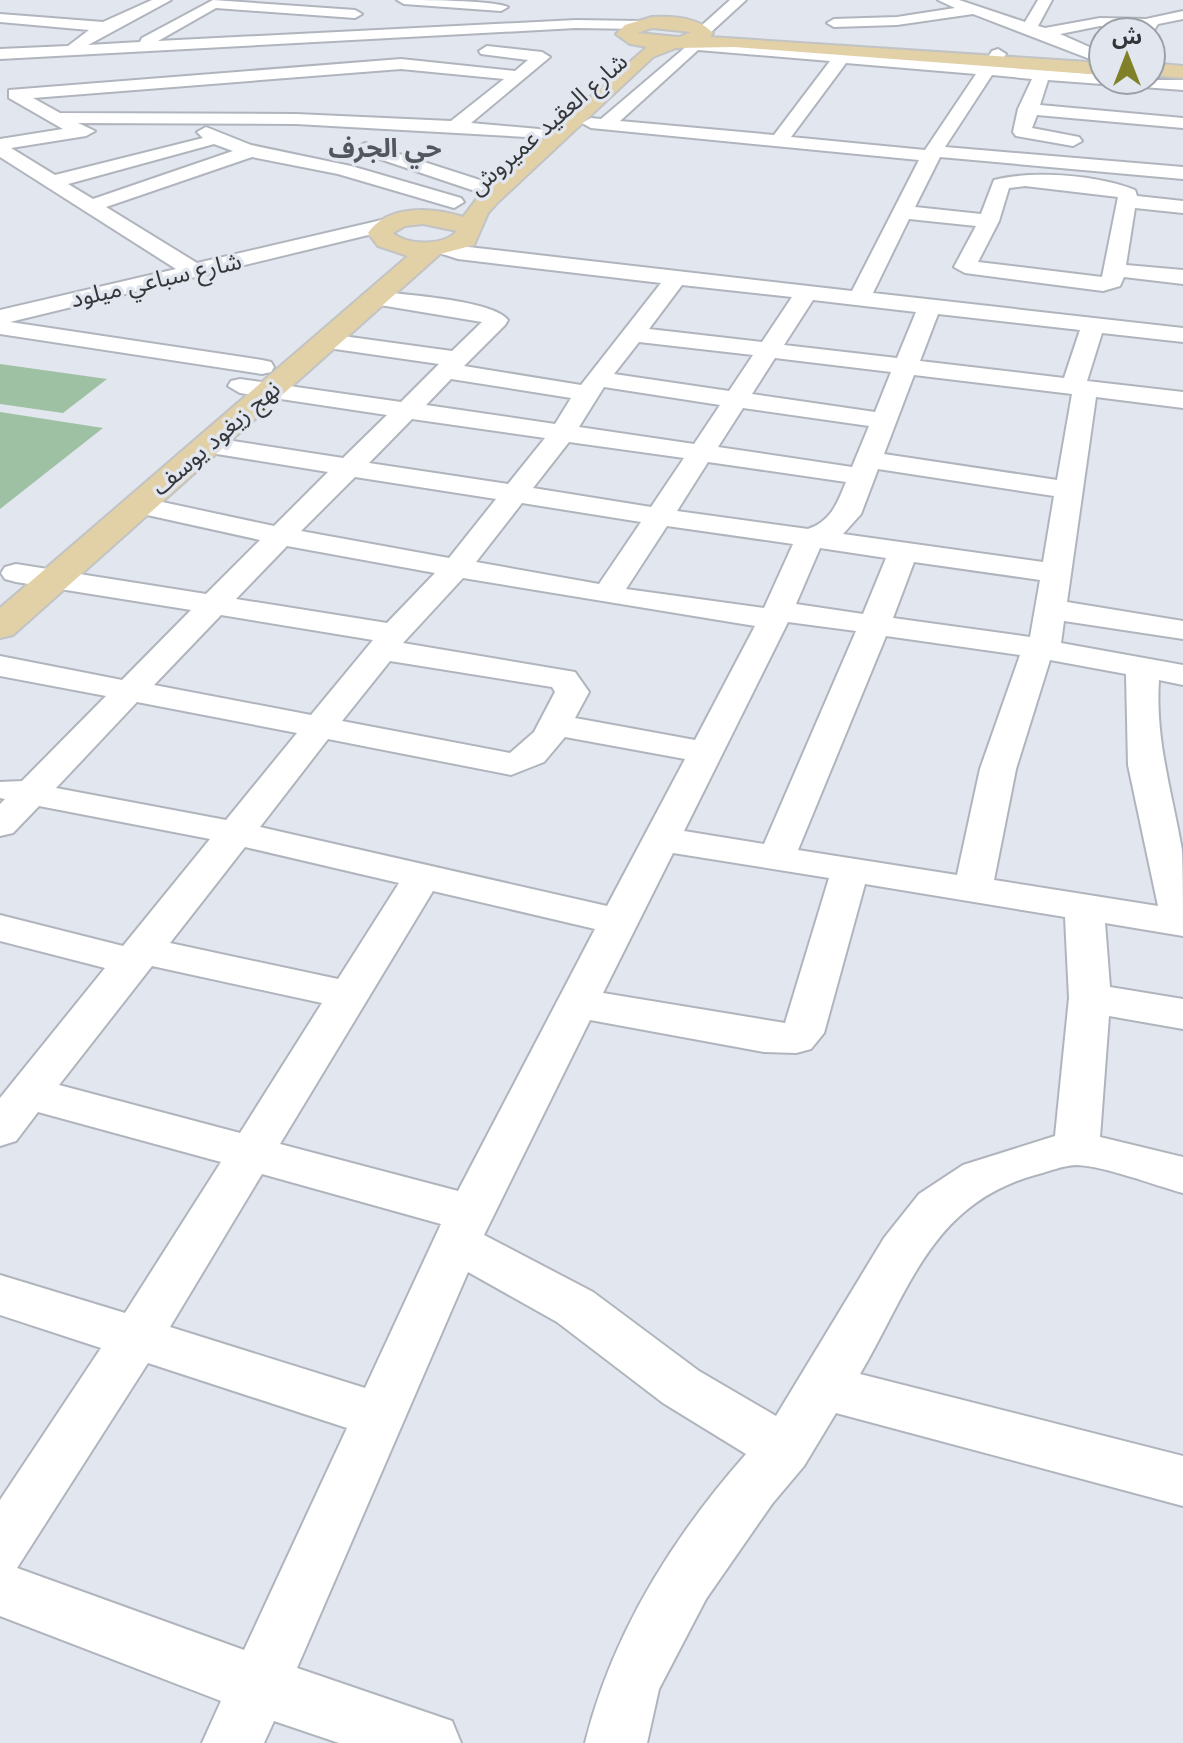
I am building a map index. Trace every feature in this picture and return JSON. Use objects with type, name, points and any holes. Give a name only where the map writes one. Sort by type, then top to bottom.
[{"type":"main road","name":"شارع العقيد عميروش","points":[[394,233],[479,186],[539,134],[564,120],[647,53],[689,33],[713,0]]},
{"type":"main road","name":"شارع العقيد عميروش","points":[[467,235],[477,211],[633,52],[642,28],[682,6]]},
{"type":"main road","points":[[642,28],[989,67],[1087,67]]},
{"type":"main road","points":[[689,33],[816,40],[945,41],[989,67]]},
{"type":"main road","points":[[446,219],[467,235],[436,248],[394,233],[446,219]]},
{"type":"main road","name":"نهج زيغود يوسف","points":[[8,580],[257,381],[385,260],[394,233]]},
{"type":"main road","name":"نهج زيغود يوسف","points":[[0,627],[207,445],[257,381],[328,341],[436,248]]},
{"type":"street","points":[[127,0],[162,1]]},
{"type":"street","points":[[404,0],[513,8]]},
{"type":"street","points":[[689,33],[739,0]]},
{"type":"street","points":[[904,19],[920,0]]},
{"type":"street","points":[[945,0],[1037,31],[1087,52]]},
{"type":"street","points":[[1037,31],[1045,0]]},
{"type":"street","points":[[71,50],[106,27],[162,1]]},
{"type":"street","points":[[1175,1],[1183,1]]},
{"type":"street","points":[[138,46],[217,2],[378,16],[444,48]]},
{"type":"street","points":[[362,88],[401,64],[413,34],[438,3]]},
{"type":"street","points":[[543,10],[642,28]]},
{"type":"street","points":[[816,40],[838,17],[904,19],[972,10]]},
{"type":"street","points":[[0,18],[106,27]]},
{"type":"street","points":[[904,19],[945,41]]},
{"type":"street","points":[[0,37],[30,21]]},
{"type":"street","points":[[1037,31],[1087,23]]},
{"type":"street","points":[[0,54],[413,34],[581,32],[642,28]]},
{"type":"street","points":[[9,76],[413,34]]},
{"type":"street","points":[[606,124],[690,46],[837,63],[989,67],[1040,82],[1095,115]]},
{"type":"street","points":[[456,126],[542,57],[474,50]]},
{"type":"street","points":[[779,141],[837,63]]},
{"type":"street","points":[[9,76],[309,73],[401,64],[520,76]]},
{"type":"street","points":[[859,298],[932,153],[989,67]]},
{"type":"street","points":[[237,115],[309,73]]},
{"type":"street","points":[[9,76],[53,118],[79,131]]},
{"type":"street","points":[[1040,82],[1087,81]]},
{"type":"street","points":[[1040,82],[1027,109],[1022,132],[1087,143]]},
{"type":"street","points":[[1160,96],[1183,106]]},
{"type":"street","points":[[311,119],[336,103]]},
{"type":"street","points":[[1027,109],[1183,123]]},
{"type":"street","points":[[53,118],[237,115],[391,126]]},
{"type":"street","points":[[1074,185],[1095,115]]},
{"type":"street","points":[[564,120],[779,141],[1183,173]]},
{"type":"street","points":[[332,167],[365,148],[391,126]]},
{"type":"street","points":[[0,148],[79,131],[212,136],[391,126],[456,126],[539,134]]},
{"type":"street","points":[[52,182],[212,136],[254,150],[332,167],[454,202]]},
{"type":"street","points":[[0,148],[196,272]]},
{"type":"street","points":[[365,148],[479,186]]},
{"type":"street","points":[[90,206],[254,150]]},
{"type":"street","points":[[1025,180],[1120,190],[1128,194],[1127,201],[1112,281],[1103,284],[968,269],[964,265],[989,221],[1004,183],[1025,180]]},
{"type":"street","points":[[1127,201],[1183,207]]},
{"type":"street","points":[[903,212],[989,221]]},
{"type":"street","name":"شارع سباعي ميلود","points":[[0,317],[313,242],[394,233]]},
{"type":"street","points":[[467,235],[530,258]]},
{"type":"street","points":[[436,248],[458,253],[530,258],[1183,335]]},
{"type":"street","points":[[1114,270],[1183,277]]},
{"type":"street","points":[[678,276],[592,386],[564,431],[456,568],[389,642],[10,1113],[251,1153],[464,1228],[681,1387],[785,1449]]},
{"type":"street","points":[[607,595],[807,292]]},
{"type":"street","points":[[0,825],[14,791],[134,690],[280,536],[409,410],[497,318],[376,298]]},
{"type":"street","points":[[233,1743],[464,1228],[659,839],[776,615],[810,538],[830,531],[847,514],[929,307]]},
{"type":"street","points":[[973,889],[998,769],[1041,648],[1056,573],[1079,388],[1093,326]]},
{"type":"street","points":[[0,327],[409,410],[701,452],[1067,490]]},
{"type":"street","points":[[634,334],[1183,400]]},
{"type":"street","points":[[328,341],[451,365],[592,386],[884,421]]},
{"type":"street","points":[[207,445],[661,517],[1056,573]]},
{"type":"street","points":[[139,505],[280,536],[607,595],[874,624],[1041,648],[1183,675]]},
{"type":"street","points":[[777,856],[903,551]]},
{"type":"street","points":[[0,666],[134,690],[320,730],[511,764],[530,758],[555,725],[572,692],[563,679],[215,604],[55,579],[8,580]]},
{"type":"street","points":[[1049,609],[1183,630]]},
{"type":"street","points":[[659,839],[1182,923],[1143,743],[1139,700],[1143,669]]},
{"type":"street","points":[[555,725],[705,752]]},
{"type":"street","points":[[14,791],[235,833],[620,922]]},
{"type":"street","points":[[578,1003],[764,1037],[796,1038],[803,1033],[851,868]]},
{"type":"street","points":[[0,1548],[137,1337],[422,877]]},
{"type":"street","points":[[1076,1148],[1090,998],[1084,908]]},
{"type":"street","points":[[0,928],[349,995]]},
{"type":"street","points":[[1090,998],[1183,1014]]},
{"type":"street","points":[[616,1743],[629,1688],[648,1645],[703,1557],[753,1486],[785,1449],[866,1318],[894,1260],[924,1220],[951,1194],[992,1174],[1038,1156],[1076,1148],[1183,1175]]},
{"type":"street","points":[[0,1295],[382,1416]]},
{"type":"street","points":[[824,1387],[1183,1481]]},
{"type":"street","points":[[0,1589],[260,1686],[430,1743]]},
{"type":"green space","points":[[0,364],[107,379],[63,413],[0,404]]},
{"type":"green space","points":[[0,412],[103,428],[0,509]]},
{"type":"district","name":"حي الجرف","points":[[385,148]]}]
